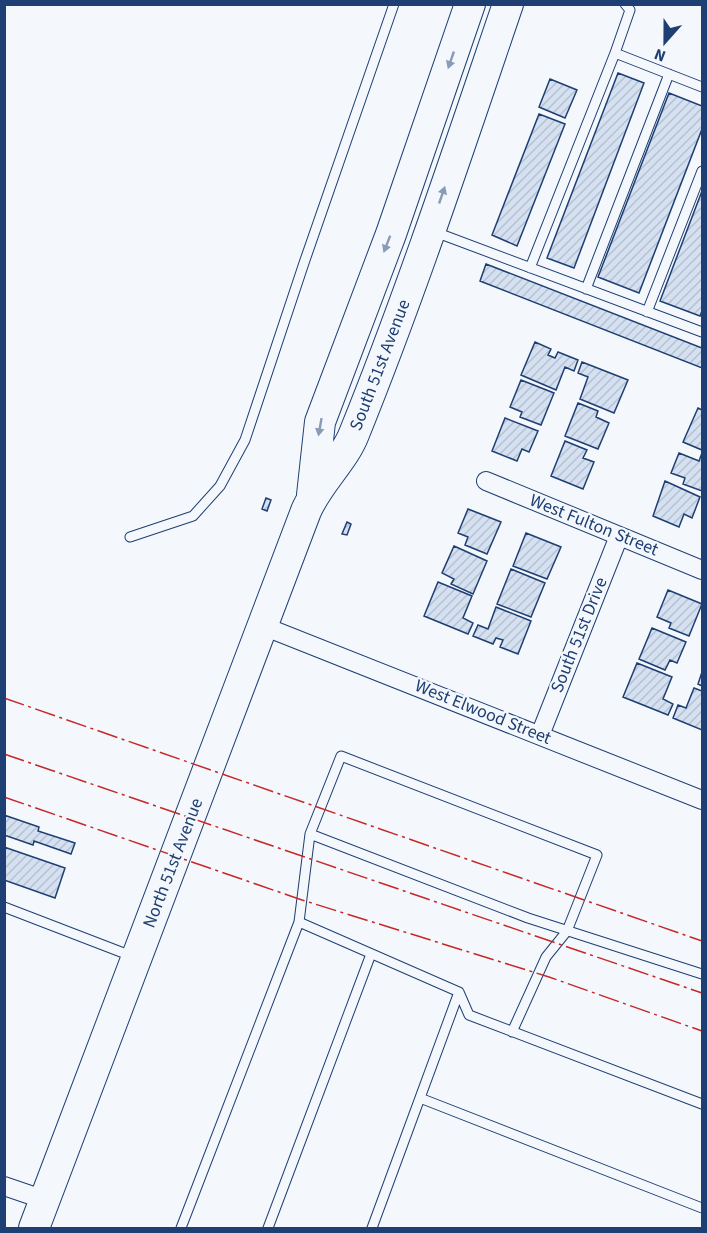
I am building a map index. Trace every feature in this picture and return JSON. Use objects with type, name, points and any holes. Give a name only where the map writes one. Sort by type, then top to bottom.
[{"type":"main road","name":"South 51st Avenue","points":[[312,498],[320,422],[391,234],[470,4]]},
{"type":"main road","name":"South 51st Avenue","points":[[312,498],[353,437],[430,230],[508,4]]},
{"type":"main road","name":"North 51st Avenue","points":[[34,1228],[312,498]]},
{"type":"street","name":"West Fulton Street","points":[[486,481],[702,570]]},
{"type":"street","name":"South 51st Drive","points":[[540,735],[619,536]]},
{"type":"street","name":"West Elwood Street","points":[[263,626],[702,800]]},
{"type":"street","points":[[4,1186],[45,1200]]},
{"type":"lane","points":[[130,537],[193,516],[220,486],[245,440],[394,4]]},
{"type":"lane","points":[[530,268],[615,53],[630,10],[625,4]]},
{"type":"lane","points":[[615,53],[702,87]]},
{"type":"lane","points":[[586,288],[669,74]]},
{"type":"lane","points":[[647,312],[702,171]]},
{"type":"lane","points":[[430,230],[702,332]]},
{"type":"lane","points":[[181,1228],[299,922],[310,834],[341,756],[597,855],[567,931],[546,957],[512,1032]]},
{"type":"lane","points":[[310,834],[528,918],[702,974]]},
{"type":"lane","points":[[4,907],[136,958]]},
{"type":"lane","points":[[299,922],[459,992],[469,1015],[702,1104]]},
{"type":"lane","points":[[268,1228],[370,954]]},
{"type":"lane","points":[[372,1228],[459,992]]},
{"type":"lane","points":[[420,1098],[702,1208]]},
{"type":"building","points":[[618,73],[644,83],[574,268],[547,258]]},
{"type":"building","points":[[550,79],[577,90],[565,118],[539,107]]},
{"type":"building","points":[[669,93],[702,106],[702,129],[639,293],[598,277]]},
{"type":"building","points":[[539,114],[565,124],[517,246],[492,235]]},
{"type":"building","points":[[702,191],[702,311],[700,316],[660,301]]},
{"type":"building","points":[[486,264],[702,348],[702,368],[480,281]]},
{"type":"building","points":[[535,342],[551,349],[548,355],[555,358],[558,352],[578,360],[574,371],[565,367],[556,390],[521,375]]},
{"type":"building","points":[[582,362],[628,380],[614,413],[580,399],[588,377],[578,373]]},
{"type":"building","points":[[521,380],[554,393],[541,425],[520,417],[522,412],[510,407]]},
{"type":"building","points":[[578,403],[598,411],[596,417],[609,423],[598,449],[565,436]]},
{"type":"building","points":[[698,408],[702,410],[702,450],[683,442]]},
{"type":"building","points":[[505,418],[538,431],[529,452],[522,449],[517,461],[492,451]]},
{"type":"building","points":[[565,441],[587,450],[583,458],[594,462],[583,489],[551,476]]},
{"type":"building","points":[[679,453],[699,461],[702,453],[702,491],[683,484],[685,478],[671,473]]},
{"type":"building","points":[[665,481],[700,497],[692,518],[684,514],[679,527],[653,516]]},
{"type":"building","points":[[266,498],[271,500],[267,511],[262,509]]},
{"type":"building","points":[[468,509],[501,522],[487,554],[465,545],[468,537],[458,533]]},
{"type":"building","points":[[347,522],[351,524],[347,535],[342,534]]},
{"type":"building","points":[[526,533],[561,547],[547,579],[513,566]]},
{"type":"building","points":[[454,546],[487,561],[473,594],[451,584],[454,579],[442,573]]},
{"type":"building","points":[[511,569],[545,583],[531,617],[497,604]]},
{"type":"building","points":[[438,582],[472,596],[463,618],[473,623],[468,634],[424,616]]},
{"type":"building","points":[[668,590],[702,604],[689,636],[669,628],[671,623],[657,617]]},
{"type":"building","points":[[496,607],[531,621],[518,654],[500,647],[503,640],[496,638],[493,644],[473,636],[478,625],[488,629]]},
{"type":"building","points":[[652,628],[686,642],[677,663],[670,660],[665,670],[639,659]]},
{"type":"building","points":[[637,663],[672,677],[663,699],[673,704],[668,715],[623,697]]},
{"type":"building","points":[[702,672],[702,686],[698,684]]},
{"type":"building","points":[[694,688],[702,691],[702,730],[673,718],[678,705],[686,708]]},
{"type":"building","points":[[4,815],[39,827],[38,831],[75,843],[71,854],[34,841],[33,845],[4,835]]},
{"type":"building","points":[[4,847],[65,868],[55,898],[4,880]]},
{"type":"power","points":[[4,698],[702,941]]},
{"type":"power","points":[[4,754],[702,993]]},
{"type":"power","points":[[4,797],[302,900],[549,977],[702,1031]]}]
